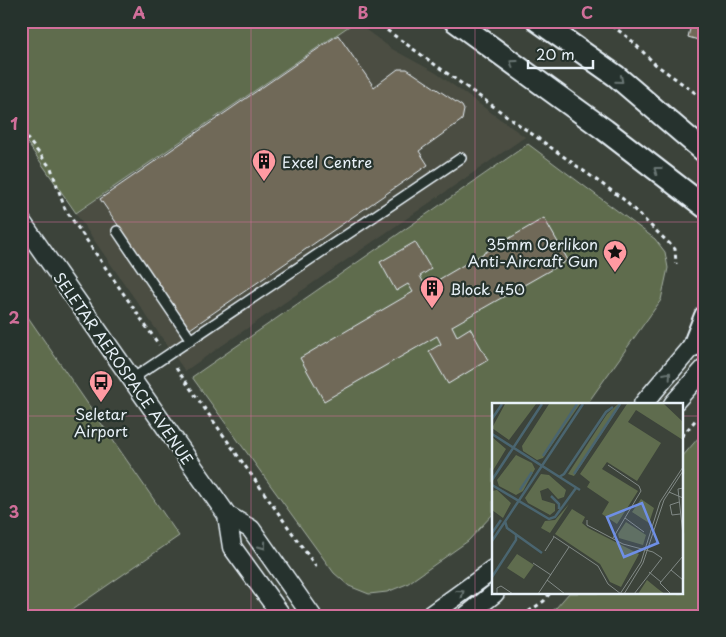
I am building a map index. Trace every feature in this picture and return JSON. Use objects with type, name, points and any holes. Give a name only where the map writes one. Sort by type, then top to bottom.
[{"type":"street","points":[[455,21],[605,130],[700,203],[705,219]]},
{"type":"street","points":[[538,21],[616,76],[705,152]]},
{"type":"street","name":"SELETAR AEROSPACE AVENUE","points":[[21,221],[227,515],[251,529],[312,616]]},
{"type":"street","points":[[644,403],[699,338],[705,317]]},
{"type":"street","points":[[674,403],[705,368]]},
{"type":"street","name":"SELETAR AEROSPACE AVENUE","points":[[227,515],[232,547],[282,616]]},
{"type":"street","points":[[429,616],[492,571]]},
{"type":"street","points":[[466,616],[494,594]]},
{"type":"lane","points":[[132,379],[461,158]]},
{"type":"lane","points":[[117,231],[191,340]]},
{"type":"path","points":[[374,21],[623,199],[675,249],[676,264]]},
{"type":"path","points":[[605,21],[629,38],[655,64],[705,100]]},
{"type":"path","points":[[684,434],[705,409]]},
{"type":"path","points":[[522,616],[544,601],[549,594]]},
{"type":"shaded area","name":"Excel Centre","points":[[355,22],[392,49],[436,73],[525,137],[185,371],[76,214]]},
{"type":"green space","points":[[21,21],[355,22],[76,213],[21,134]]},
{"type":"green space","points":[[528,144],[655,239],[665,252],[668,268],[661,300],[588,403],[492,403],[492,515],[468,541],[407,584],[387,592],[369,594],[349,586],[334,573],[192,377]]},
{"type":"green space","points":[[21,307],[179,536],[63,616],[21,616]]},
{"type":"green space","points":[[705,430],[705,616],[546,616],[568,594],[684,594],[684,455]]},
{"type":"building","points":[[692,21],[705,21],[705,42],[688,37]]},
{"type":"building","name":"Excel Centre","points":[[338,35],[374,87],[398,69],[407,69],[462,106],[464,110],[462,120],[419,151],[428,165],[190,329],[100,199]]},
{"type":"building","name":"Block 450","points":[[544,218],[568,260],[452,326],[457,336],[470,328],[488,360],[448,384],[429,351],[441,344],[437,336],[324,401],[300,358],[413,292],[408,284],[396,291],[380,262],[415,242],[431,269],[420,276],[426,287]]},
{"type":"place","name":"Excel Centre","points":[[264,182]]},
{"type":"place","name":"35mm Oerlikon Anti-Aircraft Gun","points":[[615,273]]},
{"type":"place","name":"Block 450","points":[[432,309]]},
{"type":"place","name":"Seletar Airport","points":[[101,403]]}]
